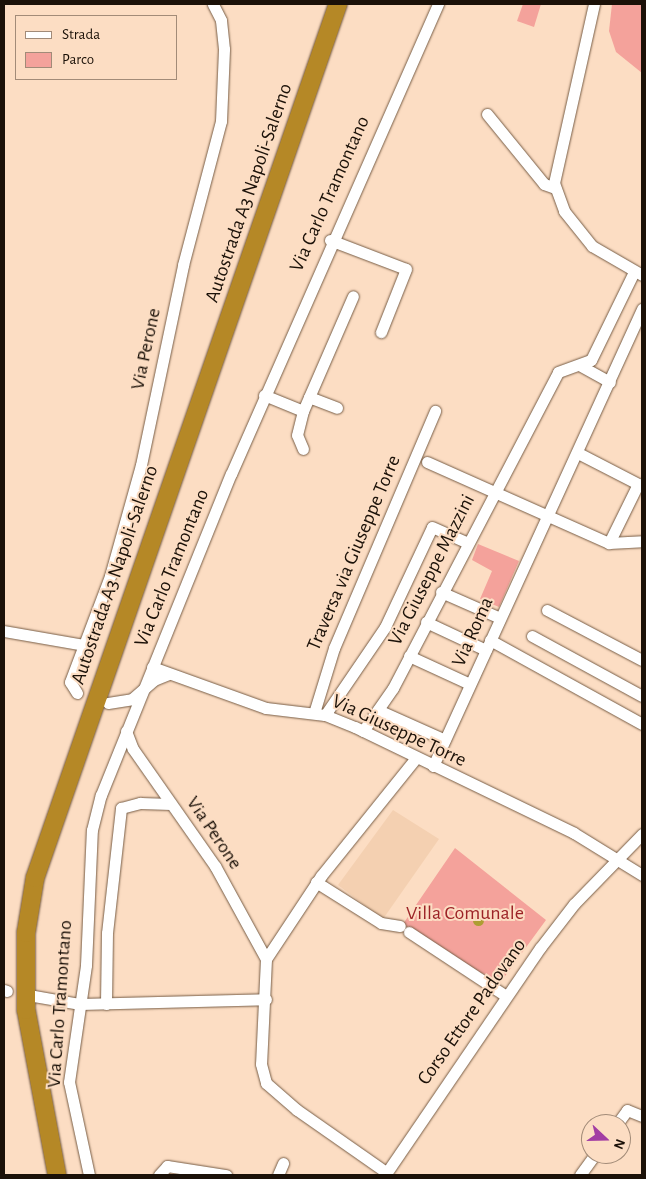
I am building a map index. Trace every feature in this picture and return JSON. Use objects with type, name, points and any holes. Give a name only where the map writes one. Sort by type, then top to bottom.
[{"type":"highway","name":"Autostrada A3 Napoli-Salerno","points":[[45,1175],[16,1016],[15,934],[24,872],[327,4]]},
{"type":"highway","name":"Autostrada A3 Napoli-Salerno","points":[[57,1175],[26,1010],[26,933],[35,878],[338,4]]},
{"type":"street","name":"Via Perone","points":[[77,693],[70,682],[110,576],[141,465],[183,265],[221,121],[224,49],[221,20],[213,4]]},
{"type":"street","name":"Via Carlo Tramontano","points":[[89,1175],[69,1082],[80,1004],[92,830],[131,717],[264,395],[330,240],[438,4]]},
{"type":"street","points":[[591,6],[555,188],[569,218],[592,246],[638,274],[600,346],[581,366],[558,372],[496,489],[609,543],[642,541]]},
{"type":"street","points":[[487,114],[544,184],[555,188]]},
{"type":"street","points":[[330,240],[406,270],[381,332]]},
{"type":"street","points":[[303,449],[297,435],[303,411],[353,296]]},
{"type":"street","name":"Via Roma","points":[[433,766],[578,453],[642,308]]},
{"type":"street","points":[[581,366],[610,382]]},
{"type":"street","points":[[264,395],[303,411]]},
{"type":"street","points":[[309,397],[338,408]]},
{"type":"street","name":"Traversa via Giuseppe Torre","points":[[319,714],[334,648],[435,411]]},
{"type":"street","points":[[578,453],[638,484],[609,543]]},
{"type":"street","name":"Via Giuseppe Mazzini","points":[[363,731],[378,710],[409,656],[466,542],[496,489],[427,462]]},
{"type":"street","points":[[319,714],[385,627],[432,527],[466,542]]},
{"type":"street","points":[[441,592],[500,618]]},
{"type":"street","points":[[547,610],[642,660]]},
{"type":"street","points":[[426,622],[488,645],[641,719]]},
{"type":"street","points":[[4,632],[84,645]]},
{"type":"street","points":[[532,636],[642,696]]},
{"type":"street","points":[[136,706],[103,702],[132,699],[169,674],[160,662],[160,648]]},
{"type":"street","points":[[409,656],[470,684]]},
{"type":"street","name":"Via Giuseppe Torre","points":[[152,667],[266,708],[319,714],[363,731],[574,833],[642,875]]},
{"type":"street","points":[[120,704],[131,717]]},
{"type":"street","points":[[378,710],[445,740]]},
{"type":"street","name":"Via Perone","points":[[126,730],[133,749],[232,894],[266,959]]},
{"type":"street","points":[[386,1173],[304,1116],[266,1083],[261,1064],[266,998],[266,959],[321,876],[416,758]]},
{"type":"street","points":[[106,1004],[107,933],[121,808],[140,803],[171,804]]},
{"type":"street","name":"Corso Ettore Padovano","points":[[386,1173],[506,996],[574,904],[642,834]]},
{"type":"street","points":[[321,876],[381,923],[404,929],[506,996]]},
{"type":"street","points":[[34,996],[80,1004],[266,998]]},
{"type":"street","points":[[624,1114],[627,1110],[642,1116]]},
{"type":"street","points":[[278,1175],[283,1163]]},
{"type":"street","points":[[580,1175],[588,1164]]},
{"type":"street","points":[[159,1175],[167,1166],[226,1175]]},
{"type":"shaded area","points":[[393,810],[439,839],[383,919],[338,885]]},
{"type":"shaded area","points":[[476,915],[480,915],[483,920],[482,924],[476,925],[473,922],[473,918]]},
{"type":"green space","points":[[523,4],[541,4],[534,27],[517,21]]},
{"type":"green space","points":[[612,4],[642,4],[642,73],[616,52],[609,31]]},
{"type":"green space","points":[[478,544],[519,561],[499,607],[480,599],[492,571],[472,560]]},
{"type":"green space","name":"Villa Comunale","points":[[455,848],[546,920],[500,983],[482,973],[480,976],[403,924]]}]
